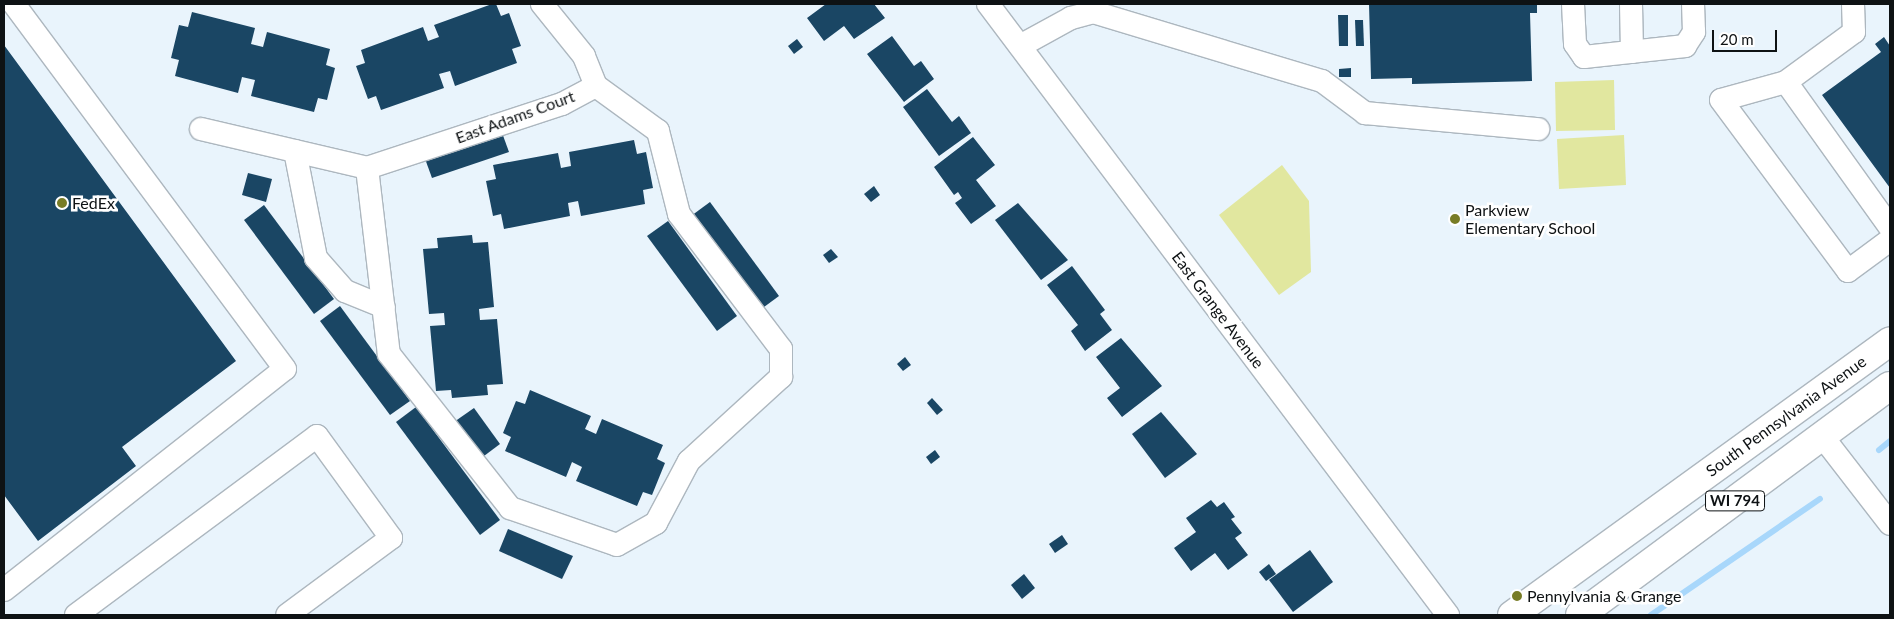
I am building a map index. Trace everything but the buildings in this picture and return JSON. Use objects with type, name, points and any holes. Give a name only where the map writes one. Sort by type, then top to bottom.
[{"type":"main road","name":"South Pennsylvania Avenue","points":[[1512,615],[1890,341]]},
{"type":"main road","name":"WI 794","points":[[1580,615],[1890,386]]},
{"type":"street","points":[[4,590],[285,370],[14,4]]},
{"type":"street","name":"East Adams Court","points":[[367,168],[562,104],[596,86],[584,56],[542,4]]},
{"type":"street","name":"East Grange Avenue","points":[[988,4],[1448,615]]},
{"type":"street","points":[[1573,4],[1574,44],[1584,57],[1690,43],[1693,4]]},
{"type":"street","points":[[1631,4],[1632,52]]},
{"type":"street","points":[[1853,4],[1854,32],[1786,82],[1721,100],[1848,271],[1890,240]]},
{"type":"street","points":[[1020,46],[1071,18],[1093,12],[1322,81],[1364,113],[1538,129]]},
{"type":"street","points":[[1786,82],[1890,227]]},
{"type":"street","points":[[201,129],[367,168],[390,354],[510,508],[617,545],[656,523],[689,462],[781,377],[781,349],[679,214],[658,131],[596,86]]},
{"type":"street","points":[[295,151],[316,258],[345,291],[384,307]]},
{"type":"street","points":[[76,615],[317,436],[391,538],[287,615]]},
{"type":"street","points":[[1822,436],[1890,522]]},
{"type":"green space","points":[[1614,80],[1615,130],[1556,131],[1555,82]]},
{"type":"green space","points":[[1624,135],[1626,185],[1559,189],[1557,139]]},
{"type":"green space","points":[[1282,165],[1309,201],[1311,272],[1279,295],[1219,215]]},
{"type":"waterway","points":[[1879,450],[1890,441]]},
{"type":"waterway","points":[[1651,615],[1820,499]]},
{"type":"place","name":"FedEx","points":[[62,203]]},
{"type":"place","name":"Parkview Elementary School","points":[[1455,219]]},
{"type":"place","name":"Pennylvania & Grange","points":[[1517,596]]}]
